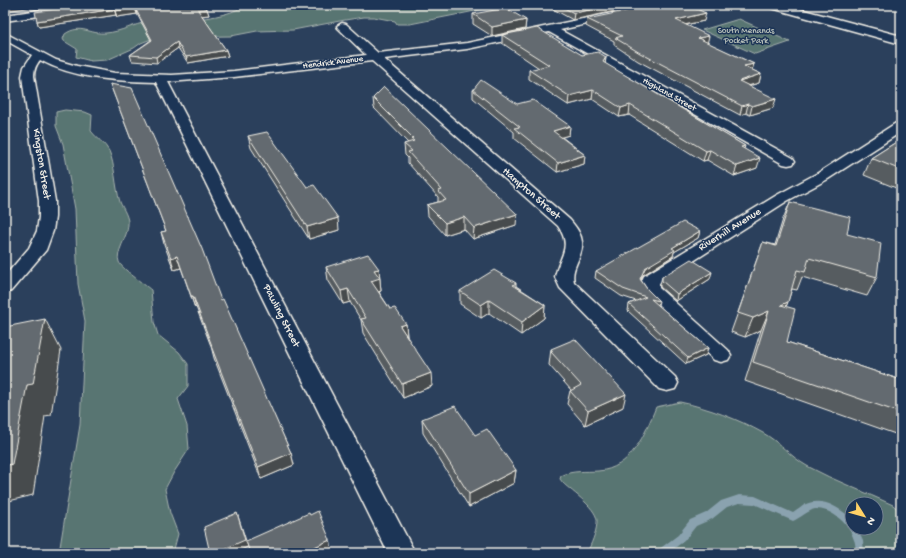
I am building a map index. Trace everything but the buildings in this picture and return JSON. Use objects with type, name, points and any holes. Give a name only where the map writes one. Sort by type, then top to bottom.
[{"type":"main road","points":[[772,5],[901,40]]},
{"type":"street","points":[[5,18],[94,5]]},
{"type":"street","name":"Hendrick Avenue","points":[[5,36],[38,55],[59,64],[85,72],[160,79],[234,74],[467,46],[619,15]]},
{"type":"street","name":"Hampton Street","points":[[342,26],[376,58],[564,223],[571,232],[575,246],[564,275],[564,282],[667,383]]},
{"type":"street","name":"Highland Street","points":[[551,29],[788,161]]},
{"type":"street","name":"Kingston Street","points":[[5,287],[37,250],[45,231],[48,201],[27,71],[38,55]]},
{"type":"street","name":"Pawling Street","points":[[160,79],[402,553]]},
{"type":"street","name":"Riverhill Avenue","points":[[721,355],[652,291],[649,285],[650,280],[782,198],[817,179],[901,126]]},
{"type":"green space","points":[[248,5],[505,5],[410,24],[397,24],[395,21],[374,17],[364,17],[293,30],[257,31],[231,36],[156,37],[107,60],[91,61],[76,57],[77,49],[63,39],[65,34],[76,29],[100,33],[112,32],[148,22],[196,19],[216,16]]},
{"type":"green space","name":"South Menands Pocket Park","points":[[739,19],[790,42],[755,54],[702,30]]},
{"type":"green space","points":[[65,110],[85,112],[92,115],[91,131],[109,151],[113,162],[120,202],[128,219],[127,229],[118,258],[119,262],[128,272],[151,290],[154,322],[158,335],[179,352],[188,364],[188,386],[178,399],[187,426],[189,449],[165,489],[170,513],[178,534],[173,553],[59,553],[80,425],[85,321],[78,284],[75,209],[63,144],[56,126],[56,112]]},
{"type":"green space","points":[[680,402],[712,411],[753,428],[769,436],[807,466],[872,496],[844,496],[844,536],[884,536],[884,501],[893,505],[901,512],[901,553],[587,553],[596,531],[597,523],[594,512],[584,501],[563,483],[560,479],[561,476],[574,472],[610,469],[619,464],[628,457],[642,439],[656,407]]},
{"type":"waterway","points":[[661,553],[681,538],[693,523],[709,516],[724,504],[739,499],[755,500],[793,517],[809,507],[821,506],[834,510],[844,518]]},
{"type":"waterway","points":[[857,536],[859,541],[860,553]]}]
